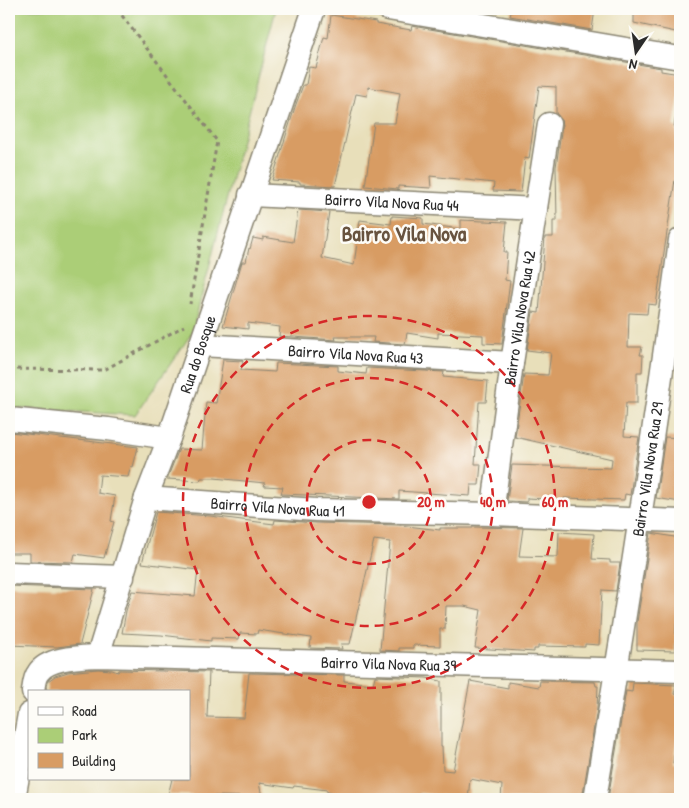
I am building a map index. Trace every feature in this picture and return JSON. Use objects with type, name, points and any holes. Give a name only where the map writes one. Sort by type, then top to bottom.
[{"type":"street","name":"Rua do Bosque","points":[[98,656],[146,498],[169,438],[314,9]]},
{"type":"street","points":[[388,9],[680,58]]},
{"type":"street","name":"Bairro Vila Nova Rua 42","points":[[492,514],[512,362],[549,124]]},
{"type":"street","name":"Bairro Vila Nova Rua 44","points":[[250,195],[536,209]]},
{"type":"street","name":"Bairro Vila Nova Rua 29","points":[[595,799],[639,520],[672,356],[680,240]]},
{"type":"street","name":"Bairro Vila Nova Rua 43","points":[[200,345],[512,362]]},
{"type":"street","points":[[9,419],[108,429],[169,438]]},
{"type":"street","name":"Bairro Vila Nova Rua 41","points":[[146,498],[316,510],[680,521]]},
{"type":"street","points":[[9,573],[123,577]]},
{"type":"street","points":[[33,690],[39,671],[52,662],[98,656]]},
{"type":"street","name":"Bairro Vila Nova Rua 39","points":[[98,656],[680,671]]},
{"type":"street","points":[[14,799],[28,720]]},
{"type":"path","points":[[117,9],[217,141],[190,305]]},
{"type":"path","points":[[9,370],[104,370],[186,324]]},
{"type":"green space","points":[[9,9],[276,9],[192,333],[135,415],[9,408]]},
{"type":"building","points":[[512,9],[595,9],[592,30],[510,16]]},
{"type":"building","points":[[634,9],[680,9],[680,33],[634,23]]},
{"type":"building","points":[[331,15],[411,30],[412,26],[661,68],[661,71],[680,74],[680,91],[674,127],[677,127],[677,161],[679,162],[656,305],[648,304],[647,314],[629,313],[628,347],[642,347],[640,355],[643,355],[642,372],[637,372],[637,403],[626,403],[624,436],[639,437],[630,495],[625,494],[624,500],[527,498],[527,502],[507,501],[512,465],[611,468],[612,459],[515,437],[524,374],[548,375],[551,353],[527,350],[533,312],[539,313],[545,237],[553,237],[553,221],[557,221],[556,167],[562,126],[561,119],[556,113],[556,87],[539,86],[529,159],[525,158],[521,192],[493,191],[494,183],[430,176],[431,188],[398,186],[398,189],[365,186],[374,123],[395,123],[400,93],[368,87],[367,96],[356,94],[335,186],[272,180],[295,107],[303,85],[306,85],[309,67],[316,68],[324,37],[328,38]]},
{"type":"building","points":[[298,210],[329,212],[322,258],[354,265],[360,220],[391,224],[392,216],[423,218],[423,224],[461,229],[461,220],[507,222],[504,252],[507,252],[505,280],[510,281],[502,344],[483,343],[483,335],[438,333],[438,338],[407,333],[405,344],[373,342],[374,337],[335,337],[336,340],[279,336],[280,327],[248,323],[248,329],[223,326],[242,262],[246,262],[253,238],[263,240],[263,237],[293,242]]},
{"type":"building","points":[[223,360],[243,361],[241,370],[275,372],[276,363],[338,366],[338,371],[366,374],[367,368],[444,372],[443,377],[488,381],[486,402],[479,402],[475,464],[481,464],[479,485],[471,485],[470,496],[399,491],[399,499],[281,494],[283,487],[264,486],[265,483],[214,478],[201,478],[200,481],[167,479],[179,449],[202,450],[206,402],[216,403]]},
{"type":"building","points":[[10,432],[138,447],[133,467],[131,466],[128,477],[100,475],[98,493],[115,496],[111,521],[114,522],[104,558],[75,554],[73,562],[30,561],[30,553],[9,553]]},
{"type":"building","points":[[665,437],[680,438],[680,502],[656,498]]},
{"type":"building","points":[[156,512],[274,524],[275,520],[399,525],[440,530],[440,528],[473,527],[523,528],[519,556],[558,557],[559,532],[594,534],[592,559],[610,560],[610,563],[620,563],[616,591],[602,590],[599,645],[585,644],[585,647],[538,646],[538,649],[534,649],[534,652],[475,648],[481,610],[464,606],[446,606],[445,629],[440,629],[440,646],[413,645],[413,648],[399,648],[399,651],[380,650],[390,542],[374,540],[350,644],[341,644],[342,649],[310,648],[311,638],[258,630],[257,634],[240,633],[239,639],[211,638],[211,641],[122,633],[132,591],[195,596],[198,570],[142,563]]},
{"type":"building","points":[[651,533],[680,538],[680,624],[676,624],[675,651],[637,650],[637,622]]},
{"type":"building","points":[[9,586],[94,589],[80,644],[57,647],[9,645]]},
{"type":"building","points":[[98,669],[118,672],[119,670],[209,672],[207,717],[244,718],[249,673],[344,675],[344,681],[373,684],[375,676],[426,678],[441,681],[443,770],[453,771],[470,681],[508,688],[508,682],[539,687],[540,681],[595,682],[596,686],[598,686],[597,709],[582,799],[501,799],[502,785],[470,779],[468,799],[419,793],[418,799],[376,799],[327,792],[327,790],[259,783],[262,797],[168,795],[172,780],[190,780],[190,690],[46,690],[48,681],[55,676],[68,672]]},
{"type":"building","points":[[633,683],[676,685],[674,694],[679,695],[677,706],[680,706],[680,719],[673,763],[680,764],[680,799],[608,799],[626,691],[632,692]]},
{"type":"district","name":"Bairro Vila Nova","points":[[404,233]]}]
